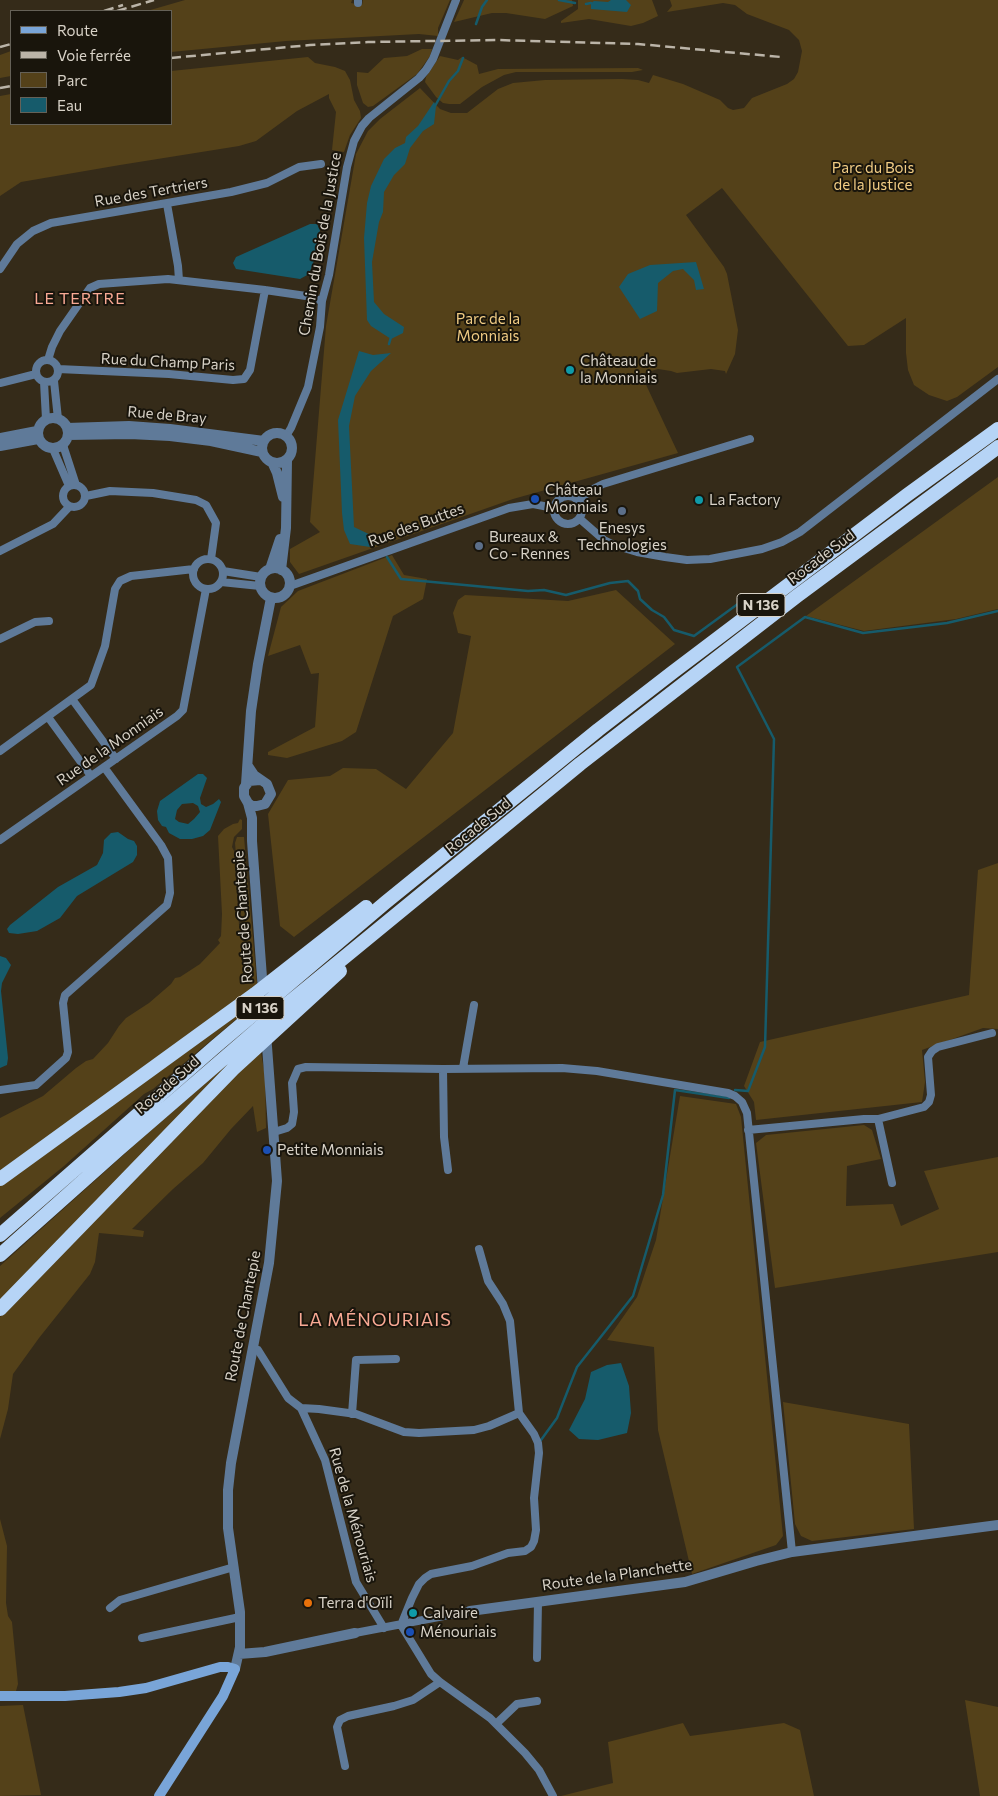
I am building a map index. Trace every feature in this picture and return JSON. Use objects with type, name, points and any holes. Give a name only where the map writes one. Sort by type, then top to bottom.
[{"type":"highway","name":"Rocade Sud","points":[[0,1236],[216,1046],[422,873],[598,730],[891,507],[998,429]]},
{"type":"highway","name":"Rocade Sud","points":[[0,1255],[119,1148],[274,1014],[399,911],[669,694],[998,447]]},
{"type":"highway","points":[[0,1179],[254,994],[379,897],[422,873]]},
{"type":"highway","points":[[0,1309],[226,1075],[387,929],[399,911]]},
{"type":"highway","points":[[0,1224],[16,1211],[34,1205]]},
{"type":"main road","points":[[0,1696],[36,1697],[112,1693],[146,1688],[220,1667],[235,1669]]},
{"type":"main road","name":"Route de Chantepie","points":[[159,1796],[223,1696],[235,1669]]},
{"type":"street","name":"Chemin du Bois de la Justice","points":[[286,436],[308,387],[347,167],[354,141],[369,118],[419,78],[426,70],[433,59],[456,0]]},
{"type":"street","name":"Rue des Tertriers","points":[[0,269],[17,244],[33,231],[51,223],[231,192],[267,183],[299,167],[321,164]]},
{"type":"street","points":[[167,204],[179,280]]},
{"type":"street","points":[[48,360],[60,331],[90,288],[99,284],[168,279],[265,290],[306,296],[322,301]]},
{"type":"street","name":"Rue du Champ Paris","points":[[58,369],[169,374],[233,380],[244,379],[250,370],[265,290]]},
{"type":"street","points":[[54,381],[44,382],[38,378],[36,374],[38,364],[48,360],[55,363],[58,369],[58,376],[54,381],[58,419]]},
{"type":"street","points":[[0,383],[36,374]]},
{"type":"street","points":[[580,519],[604,540],[614,545],[637,552],[665,557],[687,560],[710,559],[762,549],[782,542],[800,532],[998,379]]},
{"type":"street","points":[[44,382],[46,420]]},
{"type":"street","points":[[63,439],[44,446],[38,435],[42,422],[58,419],[65,424],[63,439],[73,486]]},
{"type":"street","name":"Rue de Bray","points":[[63,439],[137,427],[170,429],[264,441]]},
{"type":"street","name":"Rue de Bray","points":[[63,439],[130,434],[170,436],[211,441],[262,452]]},
{"type":"street","points":[[221,582],[260,582],[276,569],[287,509],[287,460],[292,452],[292,443],[282,434],[272,434],[264,441],[262,452],[272,462],[284,499],[276,569]]},
{"type":"street","points":[[0,438],[38,435]]},
{"type":"street","points":[[0,446],[38,435]]},
{"type":"street","points":[[578,500],[603,484],[750,439]]},
{"type":"street","points":[[272,462],[287,460]]},
{"type":"street","points":[[73,486],[83,489],[86,496],[81,506],[77,508],[69,507],[64,502],[63,496],[66,488],[73,486]]},
{"type":"street","points":[[86,496],[110,491],[153,493],[196,500],[206,505],[216,523],[211,559]]},
{"type":"street","points":[[570,496],[578,500],[582,511],[580,519],[573,524],[561,522],[555,516],[554,508],[556,504],[562,498],[570,496]]},
{"type":"street","name":"Rue des Buttes","points":[[290,586],[508,508],[533,504],[554,508]]},
{"type":"street","points":[[0,551],[53,524],[69,507]]},
{"type":"street","points":[[211,559],[220,564],[223,571],[221,582],[216,588],[206,589],[196,584],[193,574],[194,569],[201,561],[211,559]]},
{"type":"street","points":[[0,751],[91,685],[105,646],[115,589],[120,581],[130,576],[194,569]]},
{"type":"street","points":[[260,582],[264,594],[271,598],[281,597],[290,586],[289,578],[276,569]]},
{"type":"street","points":[[223,571],[260,582]]},
{"type":"street","name":"Rue de la Monniais","points":[[0,840],[104,768],[183,710],[206,589]]},
{"type":"street","points":[[261,806],[248,804],[243,792],[248,766],[251,711],[271,598]]},
{"type":"street","points":[[0,639],[35,622],[49,621]]},
{"type":"street","points":[[72,699],[116,759]]},
{"type":"street","points":[[48,717],[91,776]]},
{"type":"street","points":[[248,766],[254,775],[267,784],[271,794],[268,801],[261,806],[252,818]]},
{"type":"street","points":[[0,1090],[36,1085],[66,1058],[68,1052],[63,1003],[65,995],[167,905],[170,893],[168,858],[161,845],[104,768]]},
{"type":"street","points":[[246,784],[253,780],[260,780]]},
{"type":"street","name":"Route de Chantepie","points":[[235,1669],[239,1654],[240,1617],[228,1516],[228,1490],[231,1464],[272,1245],[277,1181],[252,841],[252,818],[248,804]]},
{"type":"street","points":[[463,1068],[474,1005]]},
{"type":"street","points":[[748,1130],[878,1119],[924,1107],[929,1102],[932,1094],[928,1057],[932,1051],[938,1047],[992,1033]]},
{"type":"street","points":[[274,1132],[287,1128],[292,1124],[294,1112],[292,1083],[294,1074],[298,1069],[306,1067],[562,1068],[597,1071],[728,1093],[735,1096],[742,1102],[746,1112],[792,1552]]},
{"type":"street","points":[[442,1068],[444,1137],[448,1170]]},
{"type":"street","points":[[878,1119],[892,1183]]},
{"type":"street","points":[[479,1248],[488,1281],[504,1304],[510,1321],[519,1413],[538,1443],[534,1498],[536,1530],[534,1541],[531,1547],[525,1551],[508,1553],[472,1566],[431,1574],[419,1584],[401,1625],[431,1674],[465,1698],[496,1724],[539,1770],[554,1796]]},
{"type":"street","name":"Rue de la Ménouriais","points":[[253,1349],[258,1350],[288,1398],[301,1408],[325,1460],[356,1582],[384,1628]]},
{"type":"street","points":[[352,1414],[356,1360],[396,1358]]},
{"type":"street","points":[[301,1408],[352,1414],[404,1432],[419,1434],[474,1430],[489,1426],[519,1413]]},
{"type":"street","name":"Route de la Planchette","points":[[239,1654],[265,1652],[470,1611],[685,1582],[792,1552],[998,1525]]},
{"type":"street","points":[[110,1608],[120,1600],[234,1567]]},
{"type":"street","points":[[537,1658],[538,1602]]},
{"type":"street","points":[[142,1638],[240,1617]]},
{"type":"street","points":[[346,1766],[337,1727],[340,1720],[348,1716],[413,1700],[440,1682]]},
{"type":"street","points":[[496,1724],[517,1704],[537,1701]]},
{"type":"green space","points":[[185,0],[352,0],[351,3],[362,5],[363,0],[450,0],[438,28],[438,36],[419,34],[286,41],[172,52],[172,10],[150,10]]},
{"type":"green space","points":[[464,0],[572,0],[573,6],[545,19],[506,13],[492,13],[454,22]]},
{"type":"green space","points":[[578,0],[652,0],[658,16],[631,26],[589,19],[561,23],[561,21],[578,9]]},
{"type":"green space","points":[[670,0],[998,0],[998,367],[957,397],[947,401],[929,395],[914,385],[908,370],[906,318],[864,345],[848,346],[722,188],[686,215],[724,267],[727,274],[738,330],[735,354],[726,374],[725,371],[711,369],[677,373],[658,369],[641,374],[678,453],[513,499],[299,574],[290,562],[290,549],[320,532],[310,522],[326,326],[356,154],[368,131],[380,119],[420,88],[440,109],[451,113],[467,113],[498,89],[513,83],[545,80],[622,79],[649,83],[653,75],[683,84],[720,100],[733,110],[744,108],[752,98],[787,84],[794,79],[798,72],[802,51],[799,40],[789,30],[747,14],[735,5],[723,3],[667,12],[672,6]]},
{"type":"green space","points":[[422,49],[432,49],[430,56],[417,74],[373,106],[368,107],[363,103],[357,85],[357,72],[368,73],[384,58],[407,56]]},
{"type":"green space","points":[[10,51],[10,76],[0,78],[0,55]]},
{"type":"green space","points":[[440,56],[458,60],[462,57],[477,65],[479,74],[498,69],[638,68],[643,70],[632,72],[516,72],[504,75],[482,87],[460,104],[449,104],[443,103],[436,97],[425,82],[426,77]]},
{"type":"green space","points":[[308,57],[315,63],[345,71],[350,80],[354,100],[360,111],[361,118],[350,135],[344,152],[332,150],[336,112],[329,94],[297,111],[256,141],[239,146],[21,182],[0,196],[0,96],[10,94],[10,125],[172,125],[172,71]]},
{"type":"green space","points":[[998,477],[998,609],[956,619],[864,631],[806,616]]},
{"type":"green space","points":[[392,555],[404,575],[427,579],[423,599],[393,616],[356,732],[342,741],[287,758],[268,755],[268,752],[315,727],[319,673],[311,674],[300,645],[268,656],[281,607],[298,591]]},
{"type":"green space","points":[[616,590],[675,644],[294,937],[280,926],[268,814],[288,780],[330,776],[343,768],[376,769],[406,789],[453,733],[471,636],[458,633],[453,613],[458,600],[465,595],[568,601]]},
{"type":"green space","points":[[240,819],[242,820],[242,829],[234,837],[232,847],[234,851],[239,925],[242,925],[235,843],[237,837],[244,837],[257,984],[0,1171],[0,1118],[43,1096],[76,1068],[86,1061],[93,1059],[108,1043],[126,1018],[149,1003],[171,984],[175,978],[180,977],[200,964],[220,943],[218,940],[221,936],[222,914],[218,836],[224,829],[238,823]]},
{"type":"green space","points":[[998,863],[998,1029],[983,1028],[922,1050],[925,1082],[922,1102],[756,1120],[754,1102],[744,1086],[760,1042],[969,995],[978,870]]},
{"type":"green space","points":[[258,997],[258,1001],[153,1089],[144,1094],[64,1166],[0,1218],[0,1186],[67,1134]]},
{"type":"green space","points":[[260,1036],[0,1304],[0,1266],[140,1140]]},
{"type":"green space","points":[[261,1053],[265,1075],[266,1128],[257,1132],[253,1106],[203,1163],[132,1229],[144,1231],[143,1237],[99,1233],[95,1262],[90,1274],[13,1374],[8,1409],[0,1439],[0,1317],[243,1066],[246,1066],[248,1062]]},
{"type":"green space","points":[[680,1096],[736,1104],[741,1117],[783,1536],[776,1545],[692,1574],[658,1430],[654,1347],[607,1340],[637,1297],[656,1240]]},
{"type":"green space","points":[[864,1125],[872,1130],[881,1159],[847,1166],[846,1206],[893,1204],[901,1226],[939,1209],[924,1171],[998,1157],[998,1252],[775,1288],[756,1143],[766,1135]]},
{"type":"green space","points":[[783,1402],[909,1424],[914,1529],[812,1541],[801,1536],[795,1524]]},
{"type":"green space","points":[[0,1519],[7,1546],[6,1603],[8,1616],[12,1622],[18,1684],[16,1691],[10,1692],[0,1691]]},
{"type":"green space","points":[[965,1700],[998,1707],[998,1796],[980,1796]]},
{"type":"green space","points":[[23,1705],[41,1795],[0,1796],[0,1706]]},
{"type":"green space","points":[[683,1723],[690,1736],[784,1723],[800,1730],[814,1796],[561,1796],[613,1783],[608,1742]]},
{"type":"water","points":[[611,0],[626,0],[631,5],[627,12],[591,9],[591,3],[594,1],[608,2]]},
{"type":"water","points":[[434,102],[436,106],[434,124],[423,131],[410,148],[405,164],[394,175],[384,192],[383,212],[379,222],[372,262],[374,302],[384,314],[404,327],[403,333],[391,339],[371,326],[367,320],[364,238],[367,203],[371,186],[384,159],[395,148],[405,143],[406,137],[418,126]]},
{"type":"water","points":[[310,224],[317,224],[320,230],[316,255],[309,274],[300,279],[236,269],[233,263],[236,257]]},
{"type":"water","points":[[696,262],[704,289],[696,290],[694,280],[683,269],[673,271],[658,283],[657,311],[640,319],[619,287],[628,274],[650,265]]},
{"type":"water","points":[[359,351],[373,355],[391,353],[371,371],[355,396],[349,426],[354,527],[375,537],[377,544],[370,547],[350,544],[344,530],[342,513],[338,420]]},
{"type":"water","points":[[198,774],[203,774],[207,778],[200,798],[201,804],[206,807],[219,799],[221,802],[210,830],[203,836],[192,839],[180,839],[169,833],[166,827],[162,826],[158,820],[157,811],[160,801]],"holes":[[[193,803],[198,806],[200,812],[188,824],[175,819],[177,810],[182,804]]]},
{"type":"water","points":[[118,832],[134,841],[137,846],[137,855],[133,862],[77,896],[60,918],[37,931],[18,934],[9,933],[7,929],[10,925],[58,887],[97,865],[103,853],[104,840],[111,833]]},
{"type":"water","points":[[0,956],[6,958],[11,965],[2,983],[1,991],[8,1058],[7,1065],[0,1068]]},
{"type":"water","points":[[621,1363],[629,1386],[631,1413],[627,1433],[598,1440],[579,1439],[569,1430],[585,1399],[591,1372],[607,1365]]},
{"type":"waterway","points":[[476,24],[482,7],[487,0]]},
{"type":"waterway","points":[[559,0],[575,3]]},
{"type":"waterway","points":[[586,4],[591,3]]},
{"type":"waterway","points":[[435,106],[449,81],[458,71],[463,58]]},
{"type":"waterway","points":[[389,344],[391,337]]},
{"type":"waterway","points":[[387,557],[401,579],[528,591],[544,590],[566,595],[610,583],[628,581],[638,591],[640,599],[652,610],[664,617],[674,630],[694,636],[746,598]]},
{"type":"waterway","points":[[735,1090],[748,1091],[765,1047],[774,739],[737,667],[805,617],[863,633],[947,623],[998,611]]},
{"type":"waterway","points":[[541,1440],[557,1418],[577,1367],[633,1296],[663,1195],[675,1090],[729,1098]]},
{"type":"railway","points":[[120,10],[154,0]]},
{"type":"railway","points":[[107,10],[123,5]]},
{"type":"railway","points":[[172,58],[310,45],[497,40],[638,44],[781,57]]},
{"type":"railway","points":[[0,47],[10,44]]},
{"type":"railway","points":[[0,88],[10,86]]},
{"type":"place","name":"Château de la Monniais","points":[[570,370]]},
{"type":"place","name":"Château Monniais","points":[[535,499]]},
{"type":"place","name":"La Factory","points":[[699,500]]},
{"type":"place","name":"Enesys Technologies","points":[[622,511]]},
{"type":"place","name":"Bureaux & Co - Rennes","points":[[479,546]]},
{"type":"place","name":"Petite Monniais","points":[[267,1150]]},
{"type":"place","name":"Terra d'Oïli","points":[[308,1603]]},
{"type":"place","name":"Calvaire","points":[[413,1613]]},
{"type":"place","name":"Ménouriais","points":[[410,1632]]},
{"type":"district","name":"LE TERTRE","points":[[80,299]]},
{"type":"district","name":"LA MÉNOURIAIS","points":[[375,1320]]},
{"type":"park label","name":"Parc du Bois de la Justice","points":[[873,176]]},
{"type":"park label","name":"Parc de la Monniais","points":[[488,328]]}]
